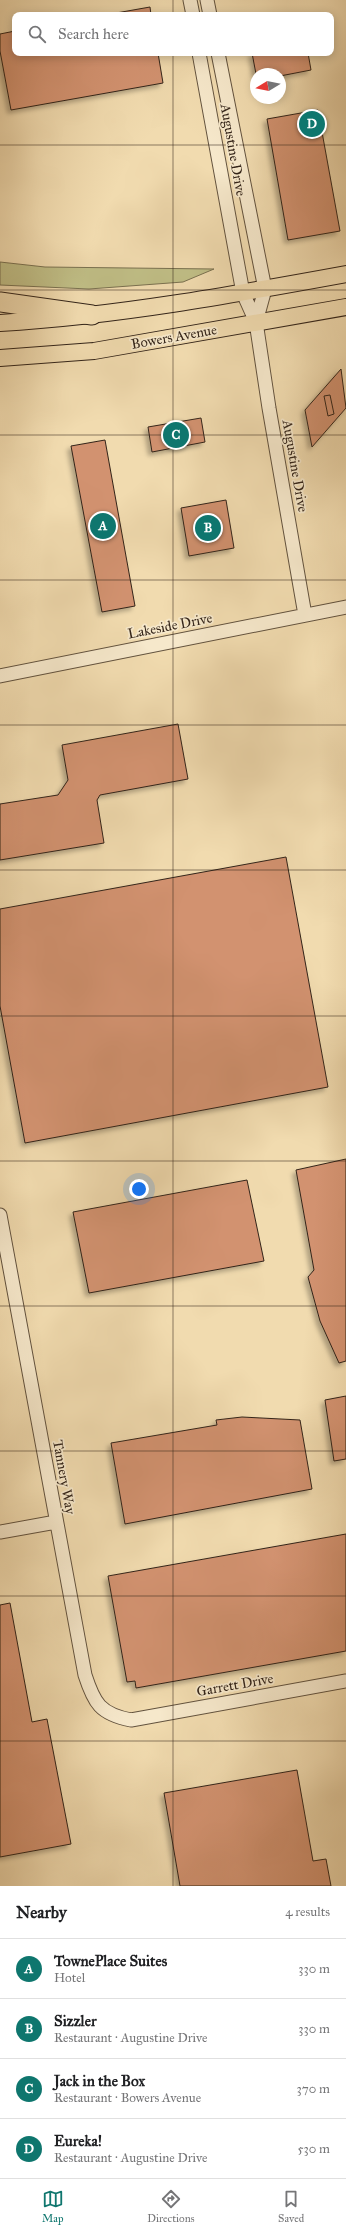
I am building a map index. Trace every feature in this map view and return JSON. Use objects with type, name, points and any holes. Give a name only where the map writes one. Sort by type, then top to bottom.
[{"type":"highway","points":[[0,302],[92,315]]},
{"type":"main road","points":[[0,322],[92,315],[243,293],[346,274]]},
{"type":"main road","name":"Bowers Avenue","points":[[0,358],[94,351],[346,307]]},
{"type":"street","points":[[190,0],[192,12]]},
{"type":"street","points":[[207,0],[209,12]]},
{"type":"street","name":"Augustine Drive","points":[[200,56],[243,293],[256,322],[269,408],[305,615]]},
{"type":"street","name":"Augustine Drive","points":[[219,56],[265,289],[256,322]]},
{"type":"street","name":"Lakeside Drive","points":[[0,676],[346,607]]},
{"type":"street","name":"Tannery Way","points":[[0,1215],[85,1675],[97,1704],[105,1712],[117,1718],[131,1720]]},
{"type":"street","points":[[0,1532],[56,1522]]},
{"type":"street","name":"Garrett Drive","points":[[131,1720],[346,1681]]},
{"type":"shaded area","points":[[0,262],[45,267],[214,269],[183,282],[89,289],[0,285]]},
{"type":"building","points":[[150,7],[151,12],[122,12]]},
{"type":"building","points":[[12,32],[12,56],[158,56],[163,83],[11,110],[0,51],[0,34]]},
{"type":"building","points":[[253,56],[309,56],[311,70],[286,75],[286,68],[255,68]]},
{"type":"building","points":[[318,110],[340,231],[288,240],[267,119]]},
{"type":"building","points":[[341,369],[346,408],[312,447],[305,410]]},
{"type":"building","points":[[330,395],[334,414],[328,416],[324,396]]},
{"type":"building","points":[[201,418],[205,442],[152,452],[148,427]]},
{"type":"building","points":[[105,440],[135,606],[102,612],[71,446]]},
{"type":"building","points":[[226,500],[234,548],[189,556],[181,508]]},
{"type":"building","points":[[178,724],[188,779],[100,795],[97,800],[104,843],[0,860],[0,804],[58,795],[68,780],[62,745]]},
{"type":"building","points":[[286,857],[328,1087],[25,1143],[0,1006],[0,909]]},
{"type":"building","points":[[346,1159],[346,1361],[339,1363],[320,1321],[308,1277],[314,1270],[296,1170]]},
{"type":"building","points":[[247,1180],[264,1261],[89,1293],[73,1212]]},
{"type":"building","points":[[346,1396],[346,1459],[334,1461],[325,1400]]},
{"type":"building","points":[[242,1417],[300,1420],[312,1489],[125,1524],[111,1443],[217,1425],[216,1420]]},
{"type":"building","points":[[346,1534],[346,1651],[136,1688],[135,1681],[127,1682],[108,1576]]},
{"type":"building","points":[[10,1603],[32,1722],[47,1719],[71,1844],[0,1857],[0,1605]]},
{"type":"building","points":[[297,1770],[313,1861],[326,1859],[331,1886],[180,1886],[164,1793]]},
{"type":"place","name":"Eureka!","points":[[312,124]]},
{"type":"place","name":"Jack in the Box","points":[[176,435]]},
{"type":"place","name":"TownePlace Suites","points":[[103,526]]},
{"type":"place","name":"Sizzler","points":[[208,528]]}]
